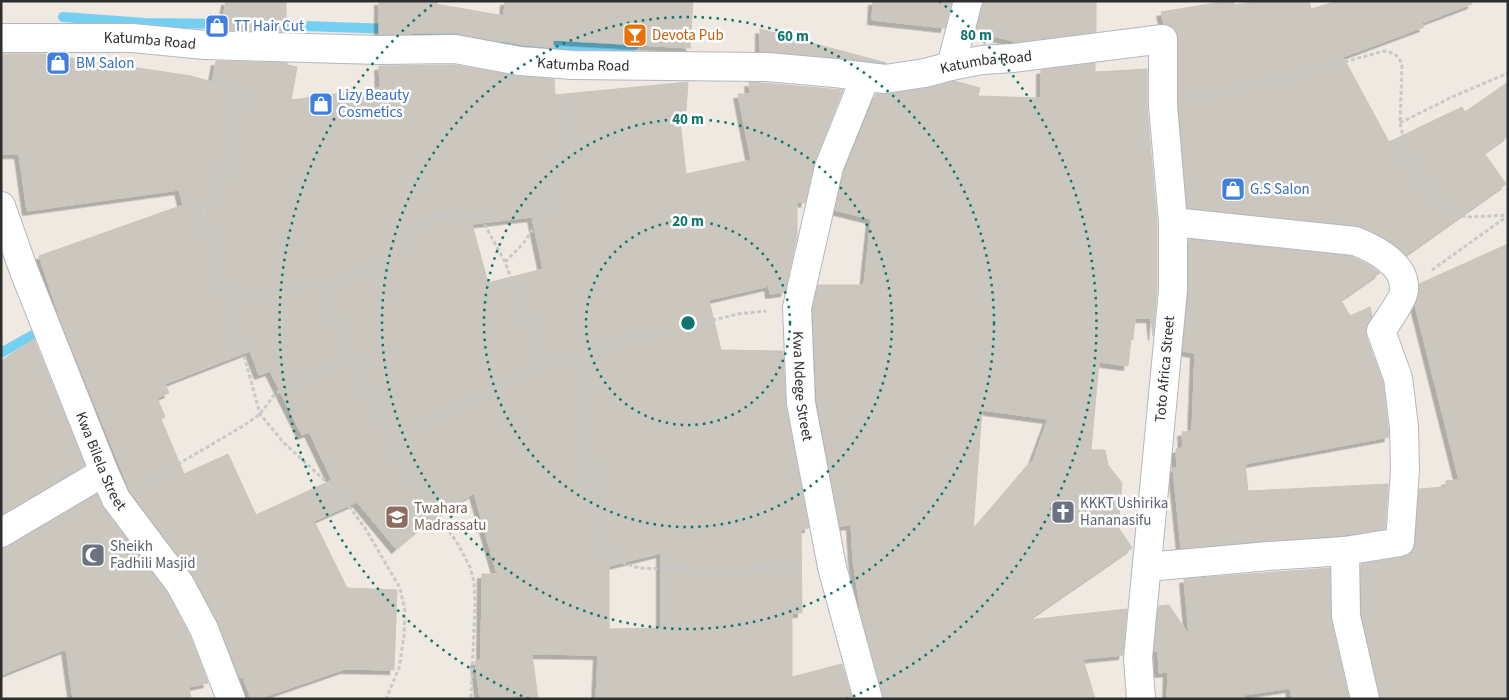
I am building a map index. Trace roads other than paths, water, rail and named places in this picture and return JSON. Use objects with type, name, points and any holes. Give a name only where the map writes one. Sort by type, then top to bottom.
[{"type":"street","points":[[951,66],[968,1]]},
{"type":"street","name":"Katumba Road","points":[[1,38],[132,38],[205,46],[380,50],[456,49],[520,61],[573,65],[767,67],[885,79],[925,73],[951,66],[1163,39]]},
{"type":"street","name":"Toto Africa Street","points":[[1141,699],[1138,658],[1173,290],[1173,222],[1163,105],[1163,39]]},
{"type":"street","name":"Kwa Ndege Street","points":[[865,78],[829,167],[797,308],[801,403],[832,567],[868,699]]},
{"type":"street","name":"Kwa Bilela Street","points":[[1,206],[30,288],[116,499],[180,584],[204,629],[231,699]]},
{"type":"street","points":[[1147,567],[1345,551],[1400,542],[1405,470],[1404,427],[1398,378],[1381,331],[1404,292],[1403,280],[1394,264],[1376,250],[1355,241],[1173,222]]},
{"type":"street","points":[[1,533],[104,472]]},
{"type":"street","points":[[1345,551],[1346,616],[1365,699]]},
{"type":"waterway","points":[[63,17],[145,23],[234,24]]},
{"type":"waterway","points":[[274,25],[392,29]]},
{"type":"waterway","points":[[416,31],[456,38]]},
{"type":"waterway","points":[[505,45],[633,46]]},
{"type":"waterway","points":[[849,62],[864,62],[883,67]]},
{"type":"waterway","points":[[1,353],[39,333]]},
{"type":"place","name":"TT Hair Cut","points":[[217,26]]},
{"type":"place","name":"Devota Pub","points":[[635,35]]},
{"type":"place","name":"BM Salon","points":[[58,63]]},
{"type":"place","name":"Lizy Beauty Cosmetics","points":[[321,104]]},
{"type":"place","name":"G.S Salon","points":[[1233,189]]},
{"type":"place","name":"KKKT Ushirika Hananasifu","points":[[1063,512]]},
{"type":"place","name":"Twahara Madrassatu","points":[[397,517]]},
{"type":"place","name":"Sheikh Fadhili Masjid","points":[[93,555]]}]
